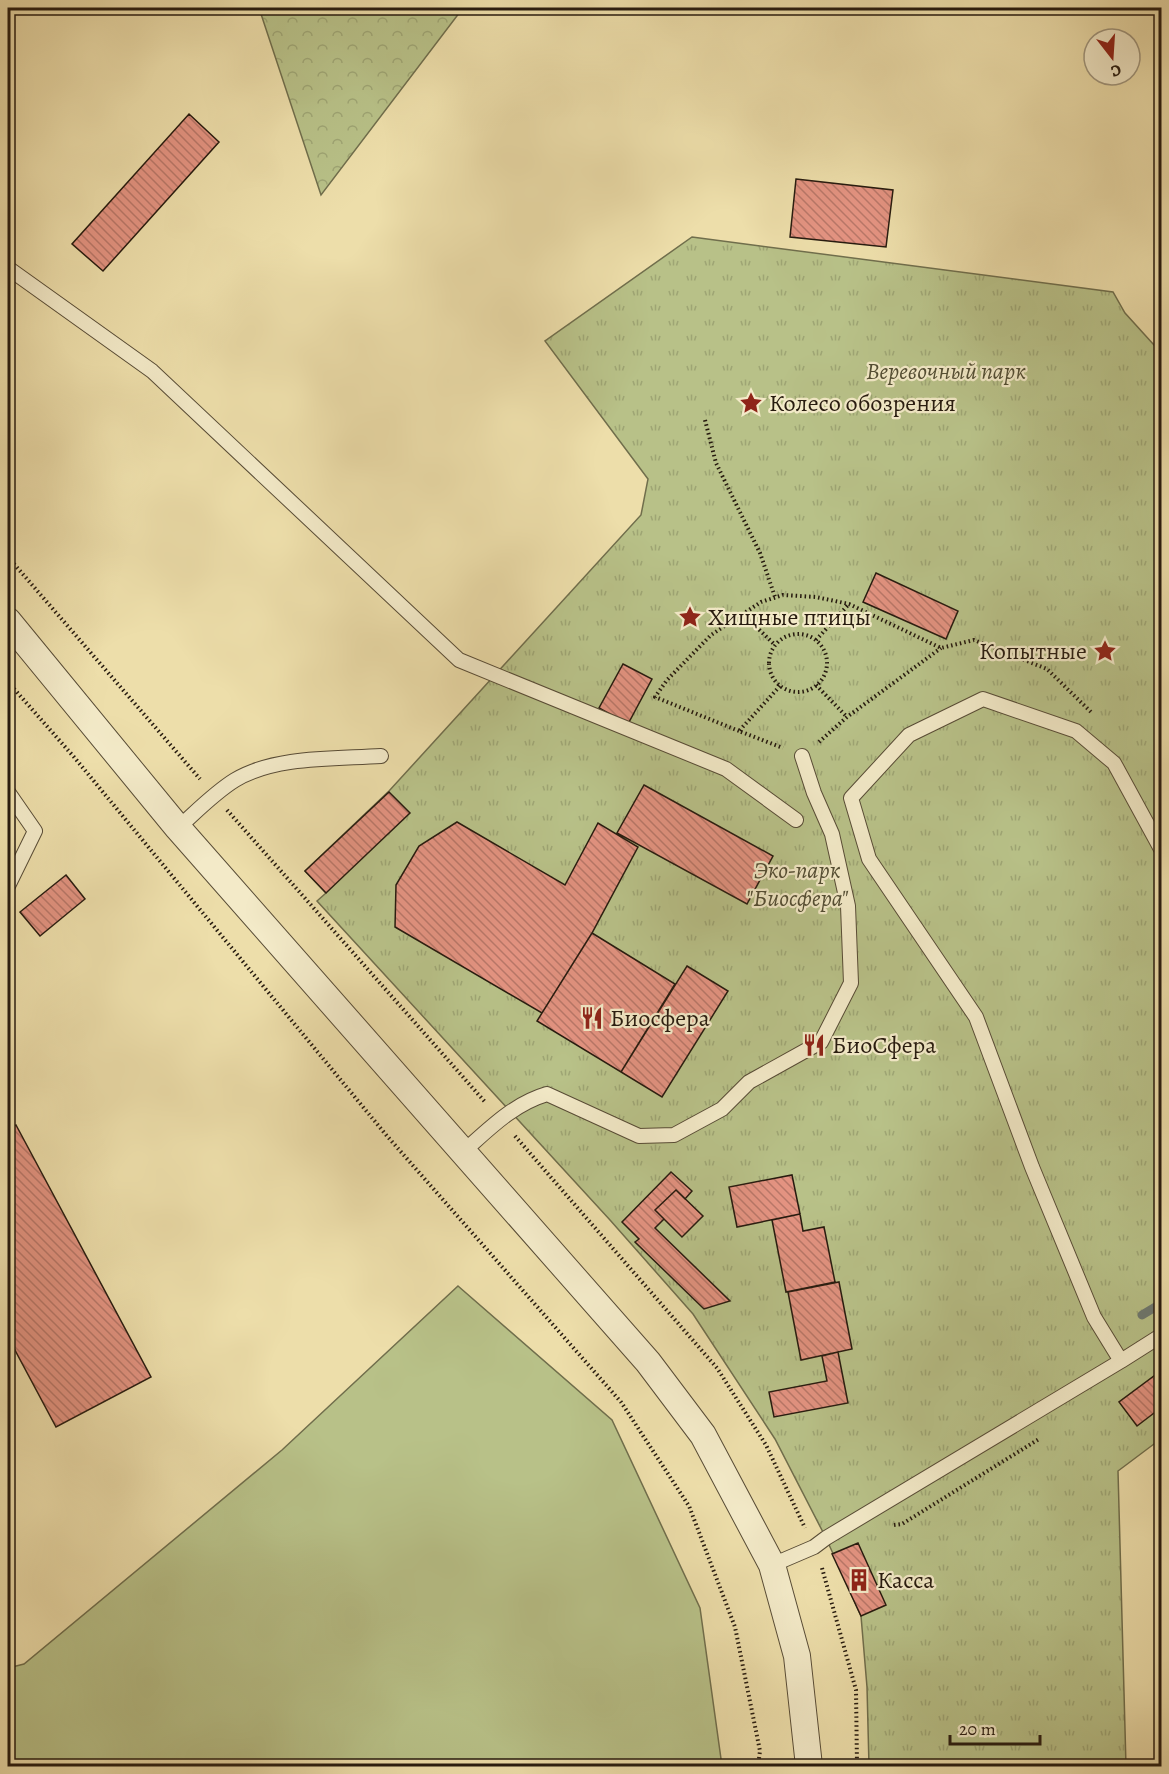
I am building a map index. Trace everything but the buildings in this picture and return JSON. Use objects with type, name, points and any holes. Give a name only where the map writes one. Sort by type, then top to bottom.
[{"type":"street","points":[[8,621],[178,828],[648,1362],[703,1436],[772,1565],[797,1656],[809,1767]]},
{"type":"lane","points":[[8,268],[152,371],[459,660],[726,768],[796,820]]},
{"type":"lane","points":[[1121,1361],[1094,1317],[1032,1167],[976,1017],[869,859],[851,798],[909,735],[983,699],[1076,731],[1107,756],[1114,763],[1161,851]]},
{"type":"lane","points":[[178,828],[235,780],[265,767],[300,761],[381,756]]},
{"type":"lane","points":[[463,1152],[510,1111],[547,1094],[639,1136],[674,1135],[722,1109],[749,1082],[821,1042],[851,983],[848,906],[832,834],[814,793],[802,756]]},
{"type":"lane","points":[[8,792],[35,831],[8,886]]},
{"type":"lane","points":[[772,1565],[814,1547],[1161,1335]]},
{"type":"path","points":[[705,420],[716,463],[759,553],[775,597]]},
{"type":"path","points":[[8,557],[717,1368],[766,1445],[820,1561],[856,1690],[857,1767]]},
{"type":"path","points":[[941,648],[849,604],[816,597],[783,595],[761,602],[711,635],[667,680],[655,697],[802,756],[847,717],[941,648],[974,640],[1047,669],[1095,716]]},
{"type":"path","points":[[816,640],[849,604]]},
{"type":"path","points":[[742,614],[774,645]]},
{"type":"path","points":[[794,634],[805,635],[816,640],[823,649],[826,671],[816,685],[801,692],[789,691],[780,686],[772,678],[769,667],[774,645],[794,634]]},
{"type":"path","points":[[8,682],[74,757],[387,1136],[621,1402],[689,1506],[735,1626],[760,1751],[759,1767]]},
{"type":"path","points":[[816,685],[847,717]]},
{"type":"path","points":[[739,731],[780,686]]},
{"type":"path","points":[[902,1524],[1041,1438]]},
{"type":"green space","points":[[259,8],[463,8],[321,195]]},
{"type":"green space","name":"Эко-парк \"Биосфера\"","points":[[692,237],[1113,292],[1125,313],[1154,345],[1161,333],[1162,1438],[1118,1471],[1126,1766],[869,1766],[867,1687],[861,1616],[826,1538],[775,1439],[693,1314],[610,1220],[317,901],[326,893],[305,871],[389,791],[641,515],[648,479],[545,341]]},
{"type":"green space","points":[[458,1286],[612,1420],[700,1608],[722,1766],[8,1766],[8,1668],[24,1664],[282,1450]]},
{"type":"waterway","points":[[1142,1315],[1162,1303]]},
{"type":"place","name":"Колесо обозрения","points":[[751,403]]},
{"type":"place","name":"Хищные птицы","points":[[690,617]]},
{"type":"place","name":"Копытные","points":[[1105,651]]},
{"type":"place","name":"Биосфера","points":[[592,1018]]},
{"type":"place","name":"БиоСфера","points":[[814,1045]]},
{"type":"place","name":"Касса","points":[[859,1580]]},
{"type":"park label","name":"Веревочный парк","points":[[946,371]]}]
